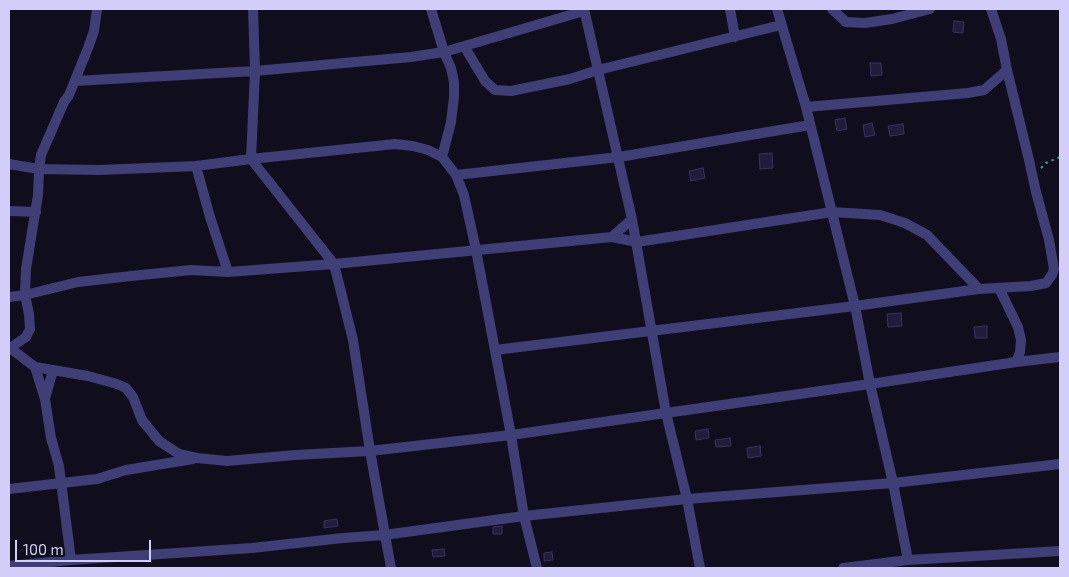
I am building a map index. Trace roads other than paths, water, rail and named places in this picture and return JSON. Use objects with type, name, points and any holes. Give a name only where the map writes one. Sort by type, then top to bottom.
[{"type":"street","points":[[97,9],[94,31],[75,81],[41,155],[36,212],[26,270],[25,295],[30,330],[26,337],[9,349],[34,367],[88,376],[126,388],[133,397],[142,420],[159,441],[179,454],[227,461],[295,455],[370,452],[511,435],[1060,356]]},
{"type":"street","points":[[253,9],[255,71],[252,159],[334,264],[352,340],[384,536],[391,568]]},
{"type":"street","points":[[431,9],[454,82],[451,122],[442,157]]},
{"type":"street","points":[[730,9],[736,37]]},
{"type":"street","points":[[777,9],[806,107],[855,306],[908,560]]},
{"type":"street","points":[[832,9],[846,22],[865,23],[892,19],[930,9]]},
{"type":"street","points":[[495,350],[979,289],[1046,283],[1056,275],[1001,39],[992,9]]},
{"type":"street","points":[[75,81],[255,71],[444,52],[584,10],[637,242],[666,413],[687,499],[700,568]]},
{"type":"street","points":[[464,46],[485,81],[495,90],[511,91],[570,79],[598,70],[781,26]]},
{"type":"street","points":[[806,107],[968,93],[984,90],[1007,70]]},
{"type":"street","points":[[456,175],[619,157],[810,125]]},
{"type":"street","points":[[9,164],[39,169],[100,170],[196,166],[395,144],[428,150],[442,157],[456,175],[464,195],[511,435],[524,516],[537,568]]},
{"type":"street","points":[[196,166],[228,272]]},
{"type":"street","points":[[9,211],[36,212]]},
{"type":"street","points":[[9,297],[78,282],[191,270],[228,272],[334,264],[612,236],[637,242],[832,212],[880,215],[904,222],[927,235],[979,289]]},
{"type":"street","points":[[612,236],[632,219]]},
{"type":"street","points":[[998,288],[1018,327],[1021,340],[1020,352],[1016,362]]},
{"type":"street","points":[[34,367],[45,399],[59,466],[71,560]]},
{"type":"street","points":[[45,399],[54,370]]},
{"type":"street","points":[[9,489],[98,479],[126,470],[197,458]]},
{"type":"street","points":[[9,566],[71,560],[84,564],[203,550],[252,548],[343,538],[384,536],[524,516],[687,499],[893,483],[1060,464]]},
{"type":"street","points":[[843,568],[908,560],[1060,551]]}]
